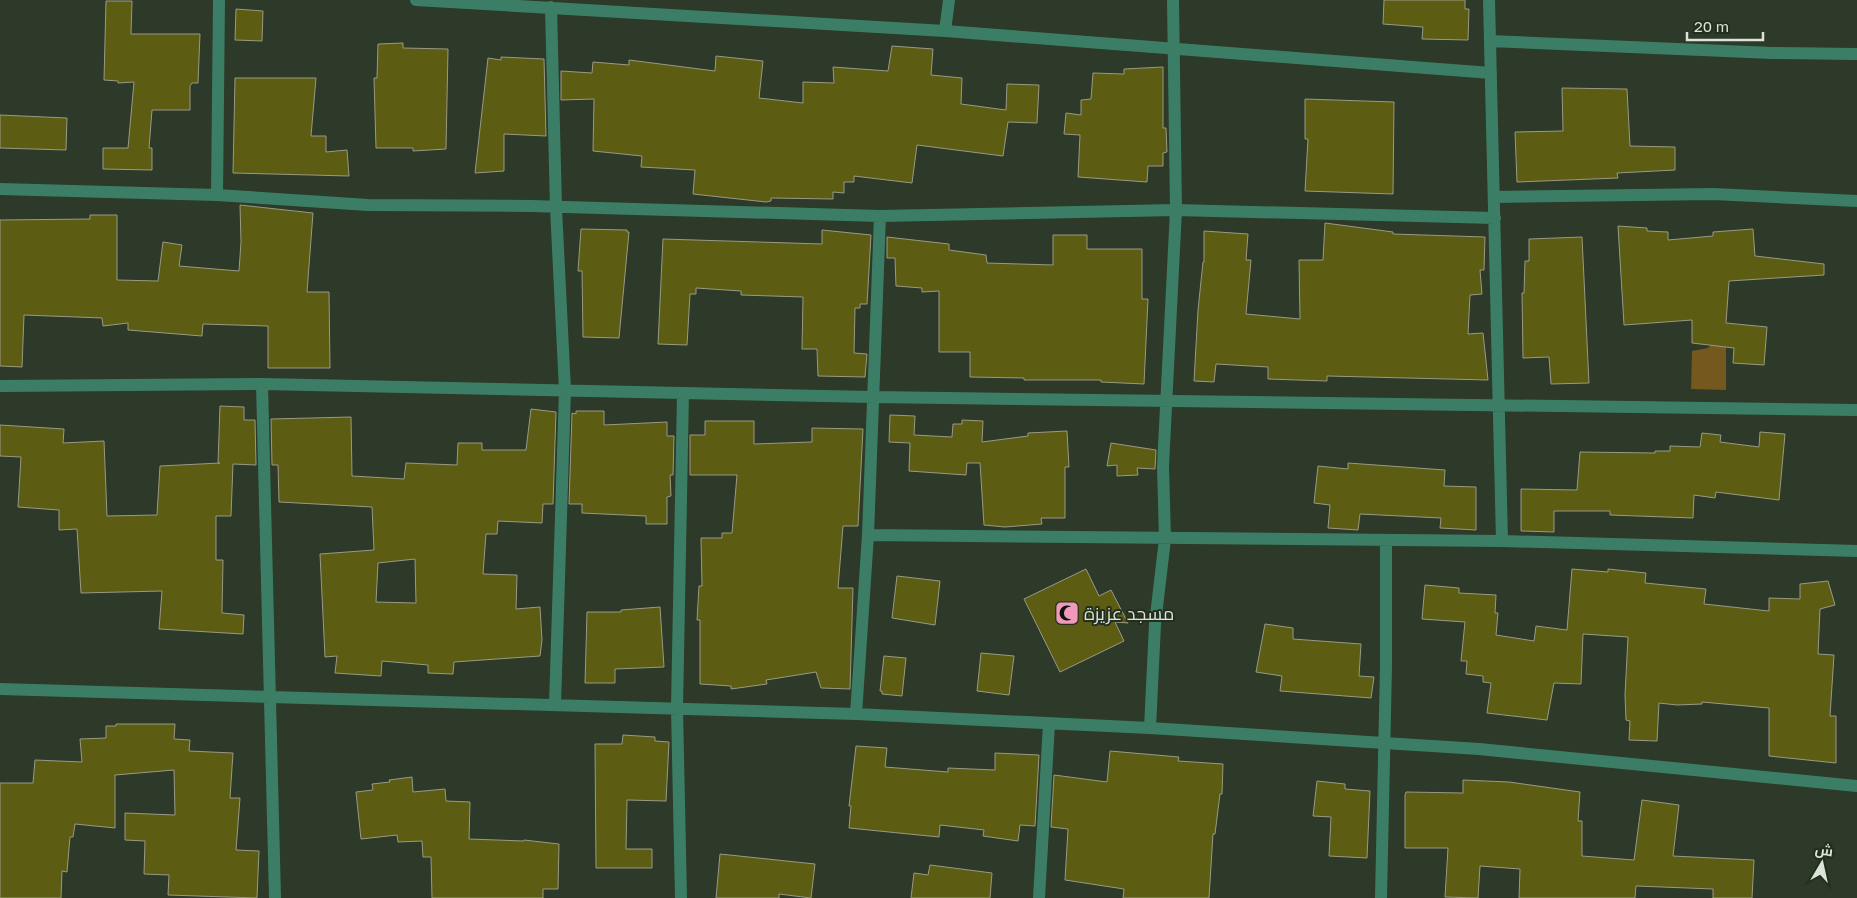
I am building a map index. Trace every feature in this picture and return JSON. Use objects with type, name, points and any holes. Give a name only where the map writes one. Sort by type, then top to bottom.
[{"type":"street","points":[[217,195],[219,0]]},
{"type":"street","points":[[423,0],[945,31],[1491,73]]},
{"type":"street","points":[[945,31],[949,0]]},
{"type":"street","points":[[1150,728],[1155,624],[1164,539],[1163,466],[1168,401],[1176,210],[1173,0]]},
{"type":"street","points":[[1489,0],[1502,541]]},
{"type":"street","points":[[551,7],[556,208],[565,390],[555,704]]},
{"type":"street","points":[[1490,41],[1772,53],[1857,54]]},
{"type":"street","points":[[0,189],[217,195],[368,206],[556,208],[880,216],[1176,210],[1495,218]]},
{"type":"street","points":[[1495,197],[1714,194],[1857,200]]},
{"type":"street","points":[[856,714],[868,535],[880,216]]},
{"type":"street","points":[[262,384],[275,898]]},
{"type":"street","points":[[0,386],[262,384],[873,397],[1857,410]]},
{"type":"street","points":[[681,898],[677,708],[683,393]]},
{"type":"street","points":[[868,535],[1502,541],[1857,551]]},
{"type":"street","points":[[1381,898],[1382,743],[1386,666],[1386,540]]},
{"type":"street","points":[[0,689],[856,714],[1150,728],[1479,750],[1857,786]]},
{"type":"street","points":[[1040,898],[1050,724]]},
{"type":"shaded area","points":[[1726,326],[1726,390],[1691,389],[1692,351],[1708,348]]},
{"type":"building","points":[[1384,0],[1465,0],[1465,9],[1469,9],[1468,40],[1422,39],[1423,27],[1383,24]]},
{"type":"building","points":[[106,1],[132,1],[131,34],[200,34],[198,83],[192,83],[190,86],[190,110],[152,110],[149,148],[152,148],[152,170],[103,169],[103,148],[128,148],[134,82],[118,83],[118,81],[104,80]]},
{"type":"building","points":[[236,9],[263,11],[262,41],[235,40]]},
{"type":"building","points":[[403,43],[403,48],[448,49],[446,149],[413,151],[413,148],[376,148],[374,78],[377,78],[378,44]]},
{"type":"building","points":[[892,46],[933,49],[931,75],[962,78],[961,104],[1006,110],[1007,84],[1039,85],[1037,123],[1008,122],[1003,156],[917,145],[912,183],[854,176],[854,182],[844,182],[844,193],[833,192],[833,199],[771,198],[771,201],[766,202],[693,194],[695,170],[641,167],[642,156],[593,151],[594,99],[561,100],[561,71],[592,73],[593,62],[629,65],[629,60],[715,71],[716,56],[763,61],[759,98],[803,103],[803,82],[834,83],[833,67],[888,71]]},
{"type":"building","points":[[501,57],[544,59],[546,136],[504,134],[504,171],[475,173],[488,58],[501,60]]},
{"type":"building","points":[[1163,67],[1163,128],[1166,128],[1167,152],[1163,153],[1163,166],[1148,166],[1147,182],[1078,177],[1080,135],[1064,134],[1066,113],[1081,115],[1081,100],[1091,99],[1093,73],[1124,74],[1124,69]]},
{"type":"building","points":[[235,78],[316,78],[311,136],[326,136],[326,152],[347,150],[349,176],[233,173]]},
{"type":"building","points":[[1562,88],[1627,89],[1630,146],[1675,147],[1675,170],[1617,173],[1618,178],[1517,182],[1515,132],[1563,131]]},
{"type":"building","points":[[1305,99],[1394,102],[1393,194],[1305,191],[1308,139],[1305,139]]},
{"type":"building","points":[[0,115],[67,118],[66,150],[0,148]]},
{"type":"building","points":[[240,205],[313,213],[307,292],[329,292],[330,368],[268,368],[268,326],[203,324],[202,336],[128,330],[128,323],[103,326],[102,318],[24,315],[22,367],[0,366],[0,220],[90,219],[90,215],[117,215],[117,280],[158,281],[163,242],[182,245],[179,266],[239,271],[241,242]]},
{"type":"building","points":[[1325,223],[1393,232],[1393,234],[1485,237],[1484,270],[1480,270],[1482,294],[1470,295],[1468,334],[1483,333],[1488,380],[1327,376],[1327,381],[1268,379],[1268,367],[1216,364],[1214,382],[1194,381],[1198,310],[1204,262],[1204,231],[1248,234],[1246,260],[1251,260],[1246,314],[1300,319],[1299,260],[1323,260]]},
{"type":"building","points":[[1618,226],[1647,228],[1647,231],[1668,232],[1668,240],[1713,236],[1713,232],[1753,229],[1755,256],[1824,264],[1824,275],[1729,281],[1726,323],[1767,327],[1764,365],[1733,363],[1734,348],[1692,343],[1692,320],[1624,325]]},
{"type":"building","points":[[581,229],[627,230],[629,232],[619,338],[583,337],[582,271],[578,271]]},
{"type":"building","points":[[822,230],[871,235],[867,304],[860,304],[860,308],[855,308],[854,353],[867,354],[865,377],[818,376],[817,349],[802,349],[803,297],[741,295],[741,291],[696,288],[696,294],[690,294],[687,345],[658,344],[663,239],[822,244]]},
{"type":"building","points":[[1053,235],[1087,235],[1087,249],[1142,249],[1142,299],[1148,299],[1144,384],[1101,382],[1101,380],[1024,380],[1024,378],[970,377],[970,352],[939,352],[939,291],[922,292],[922,288],[896,286],[895,258],[887,258],[887,237],[949,244],[949,250],[986,255],[987,263],[1053,265]]},
{"type":"building","points":[[1582,237],[1589,383],[1551,384],[1549,357],[1523,358],[1522,293],[1524,293],[1525,261],[1529,261],[1529,239]]},
{"type":"building","points":[[220,406],[244,407],[244,420],[255,420],[256,465],[233,464],[231,516],[216,516],[216,560],[223,560],[222,613],[244,615],[243,634],[159,629],[162,591],[81,593],[77,529],[59,530],[59,510],[18,507],[21,457],[0,456],[0,425],[64,429],[63,443],[104,441],[107,516],[157,515],[160,466],[220,463],[218,463]]},
{"type":"building","points":[[531,409],[556,412],[553,504],[543,504],[542,523],[498,521],[497,534],[486,534],[483,574],[517,575],[516,609],[540,607],[542,640],[540,656],[454,662],[453,674],[428,673],[428,665],[382,661],[381,676],[335,673],[337,656],[325,657],[320,554],[374,550],[372,507],[279,502],[278,465],[272,465],[271,419],[351,417],[352,476],[404,479],[406,463],[457,465],[458,443],[482,443],[482,450],[526,450]],"holes":[[[415,559],[416,603],[376,602],[378,563]]]},
{"type":"building","points":[[576,411],[604,411],[604,425],[667,422],[667,436],[674,436],[673,475],[670,475],[671,496],[667,497],[667,524],[646,524],[646,516],[582,513],[582,504],[569,504],[572,413],[576,414]]},
{"type":"building","points":[[890,415],[915,416],[914,435],[952,437],[953,424],[962,424],[962,420],[983,421],[982,442],[1028,436],[1028,433],[1067,431],[1069,467],[1065,467],[1065,518],[1041,518],[1042,524],[1005,527],[984,525],[980,463],[967,463],[966,475],[909,471],[910,443],[889,442]]},
{"type":"building","points":[[705,421],[754,421],[754,444],[812,442],[812,428],[863,429],[858,526],[843,526],[838,588],[853,588],[850,689],[821,688],[816,672],[766,680],[767,684],[731,689],[731,686],[700,684],[700,620],[697,620],[699,586],[702,586],[701,538],[722,538],[722,533],[732,533],[737,475],[690,475],[690,435],[705,435]]},
{"type":"building","points":[[1760,432],[1785,434],[1779,500],[1716,492],[1715,498],[1694,495],[1693,518],[1610,515],[1610,511],[1554,511],[1554,532],[1521,531],[1521,489],[1577,490],[1580,452],[1655,453],[1655,451],[1670,451],[1670,446],[1700,447],[1702,433],[1721,435],[1720,442],[1759,447]]},
{"type":"building","points":[[1111,443],[1156,450],[1155,469],[1137,468],[1138,475],[1117,476],[1117,465],[1107,466]]},
{"type":"building","points":[[1348,463],[1445,470],[1444,486],[1476,487],[1476,530],[1440,528],[1441,518],[1360,514],[1358,530],[1328,528],[1330,505],[1314,503],[1318,466],[1348,469]]},
{"type":"building","points":[[1086,569],[1099,596],[1111,590],[1128,623],[1115,622],[1124,641],[1060,672],[1024,599]]},
{"type":"building","points":[[1572,569],[1608,572],[1608,569],[1646,573],[1645,583],[1706,589],[1704,604],[1769,611],[1769,598],[1800,599],[1800,584],[1828,581],[1835,605],[1820,609],[1818,654],[1834,655],[1830,716],[1836,716],[1836,763],[1769,756],[1769,708],[1702,702],[1702,704],[1677,705],[1659,703],[1657,741],[1629,740],[1630,721],[1626,720],[1625,695],[1628,637],[1583,634],[1581,684],[1554,683],[1547,720],[1487,713],[1491,683],[1483,682],[1483,676],[1466,674],[1467,661],[1461,661],[1465,622],[1422,619],[1425,585],[1459,588],[1459,593],[1496,595],[1495,613],[1498,613],[1496,635],[1534,641],[1536,626],[1567,630]]},
{"type":"building","points":[[897,576],[940,581],[935,625],[892,618]]},
{"type":"building","points":[[660,607],[664,667],[615,669],[615,683],[585,683],[587,612],[621,612],[621,610]]},
{"type":"building","points":[[1265,624],[1293,628],[1293,639],[1361,644],[1359,676],[1374,677],[1371,698],[1280,691],[1282,676],[1256,672]]},
{"type":"building","points":[[981,653],[1014,656],[1009,695],[977,691]]},
{"type":"building","points":[[884,656],[906,658],[902,696],[882,694],[882,691],[880,691]]},
{"type":"building","points":[[116,724],[175,724],[174,739],[190,740],[189,751],[233,753],[230,798],[240,798],[236,850],[259,851],[257,898],[168,895],[169,875],[144,874],[145,841],[125,840],[125,813],[175,815],[174,770],[115,775],[115,828],[75,824],[73,837],[70,837],[67,872],[62,871],[61,898],[0,898],[0,783],[33,783],[35,760],[82,762],[80,739],[106,738],[106,726],[116,726]]},
{"type":"building","points":[[623,735],[655,737],[655,741],[669,742],[666,801],[627,800],[626,849],[652,849],[652,868],[596,868],[595,744],[622,744]]},
{"type":"building","points":[[856,746],[887,748],[885,767],[948,772],[948,768],[995,770],[995,753],[1039,755],[1035,826],[1020,825],[1018,841],[983,836],[984,830],[940,825],[939,837],[849,828],[851,806],[849,806]]},
{"type":"building","points":[[1110,751],[1179,757],[1178,761],[1223,764],[1222,794],[1220,794],[1215,834],[1213,834],[1209,898],[1123,898],[1124,889],[1065,880],[1068,829],[1051,827],[1054,775],[1107,782]]},
{"type":"building","points":[[412,777],[413,792],[445,789],[446,801],[470,802],[469,839],[524,840],[559,844],[558,889],[543,889],[543,898],[432,898],[431,857],[423,857],[422,841],[398,842],[397,835],[361,839],[356,792],[373,790],[372,784]]},
{"type":"building","points":[[1463,780],[1509,782],[1580,792],[1578,821],[1582,821],[1582,856],[1634,860],[1642,800],[1679,805],[1673,856],[1754,860],[1752,898],[1713,898],[1713,889],[1636,886],[1635,898],[1519,898],[1520,869],[1480,866],[1478,898],[1445,897],[1448,848],[1405,848],[1405,795],[1406,792],[1463,793]]},
{"type":"building","points":[[1317,781],[1345,784],[1345,789],[1370,791],[1367,858],[1329,856],[1331,817],[1313,816]]},
{"type":"building","points":[[720,854],[815,864],[811,898],[779,894],[779,898],[716,898]]},
{"type":"building","points":[[930,865],[992,873],[990,898],[911,898],[914,873],[928,875]]},
{"type":"place","name":"مسجد عزيزة","points":[[1067,613]]}]
